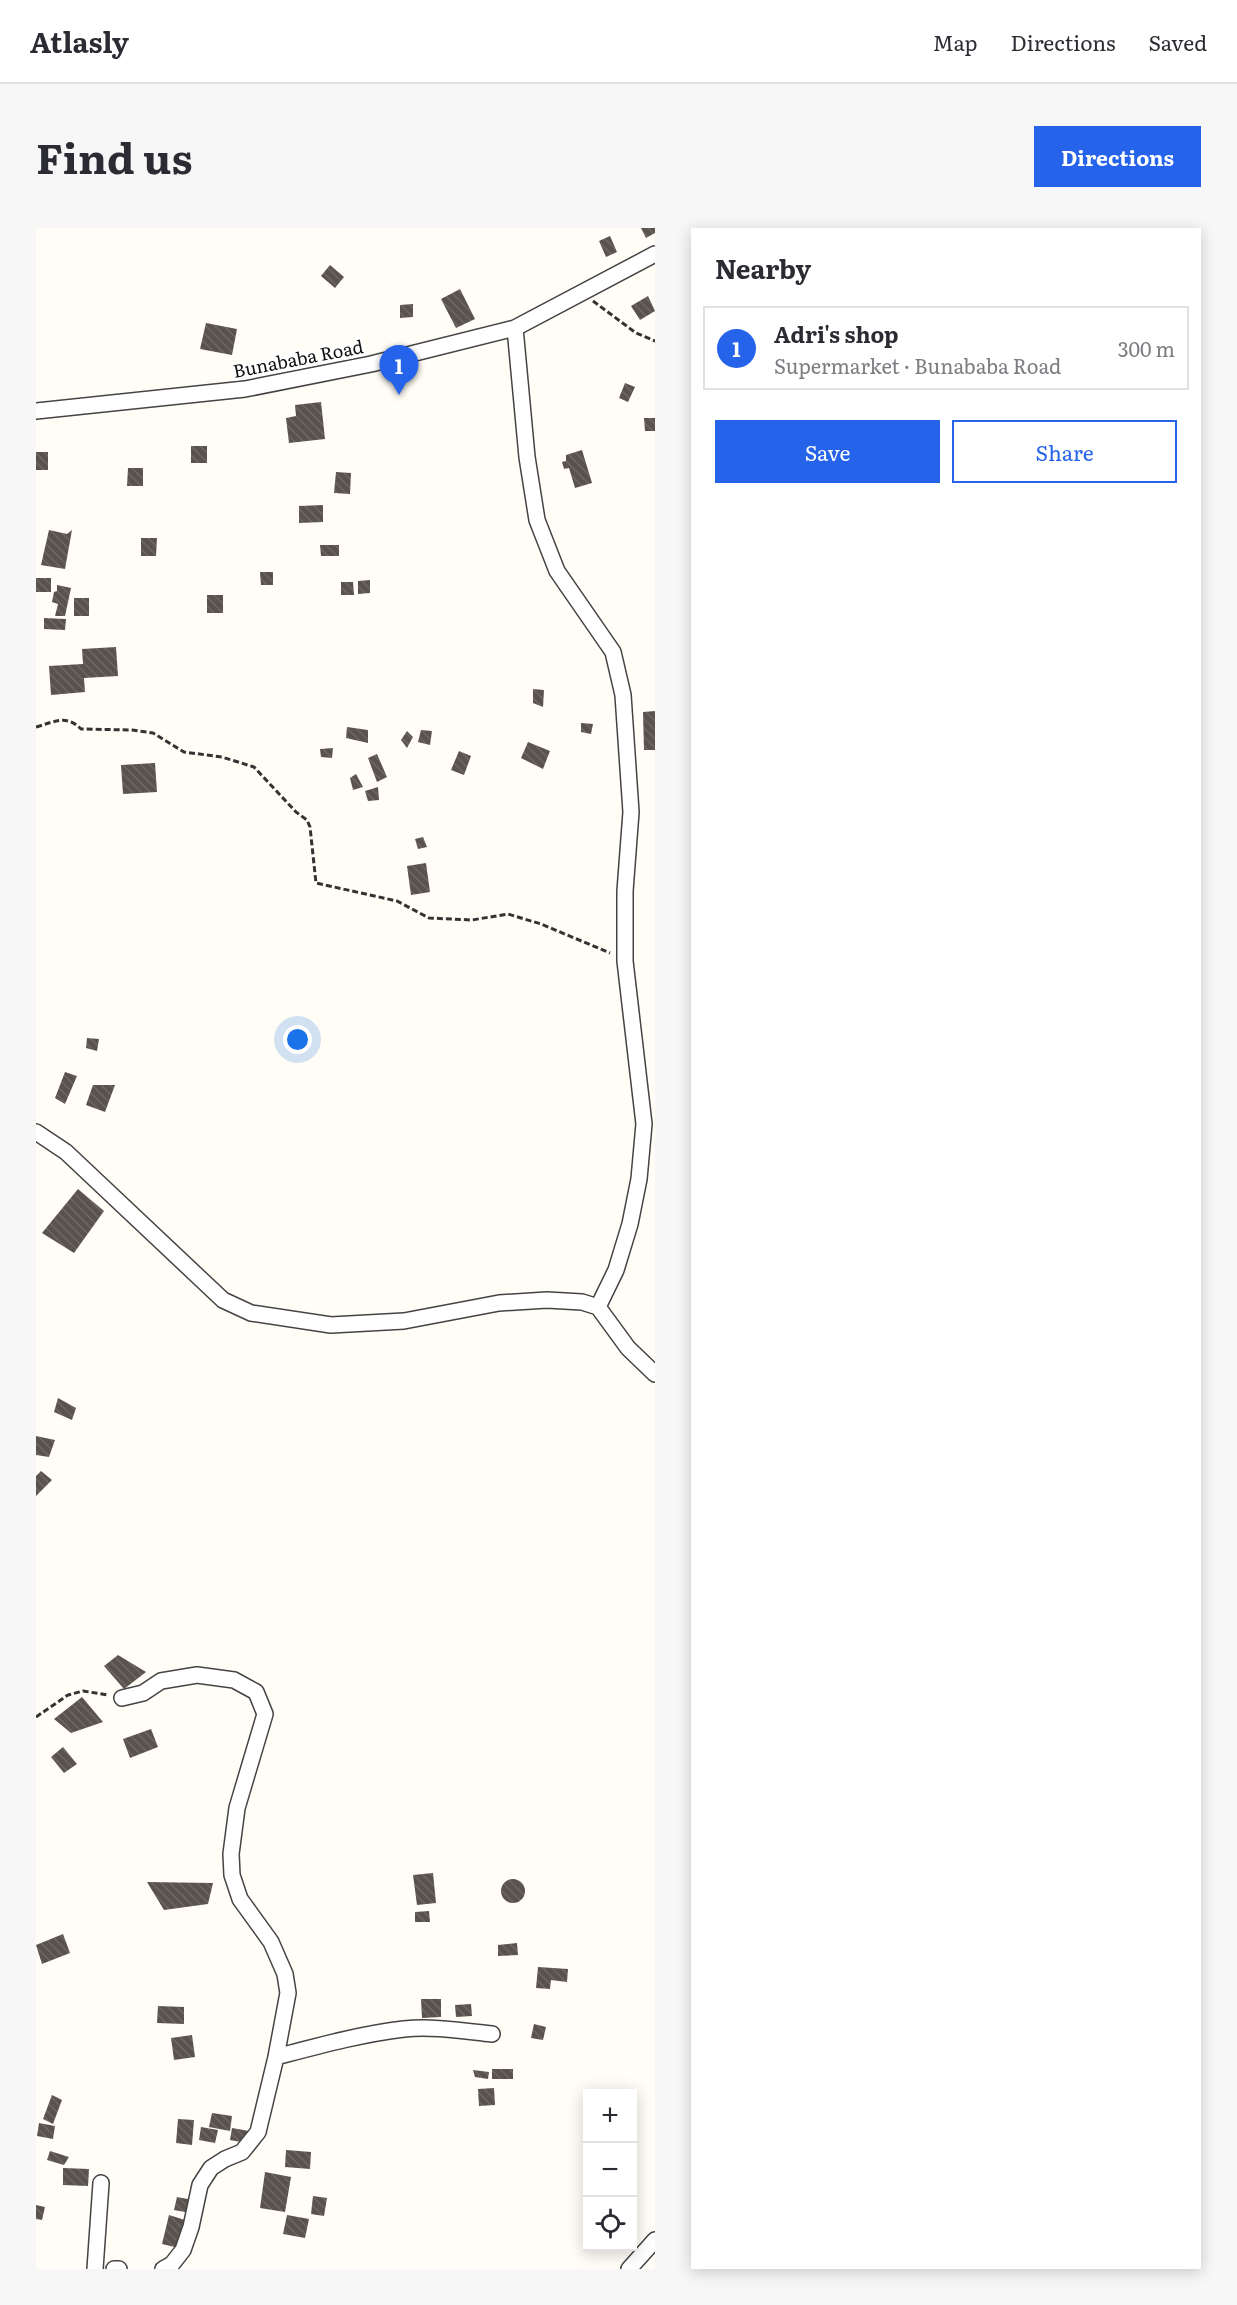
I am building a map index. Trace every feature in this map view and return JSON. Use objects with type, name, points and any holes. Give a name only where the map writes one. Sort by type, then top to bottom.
[{"type":"street","name":"Bunababa Road","points":[[36,411],[245,389],[371,364],[515,328],[655,254]]},
{"type":"street","points":[[515,328],[527,457],[537,520],[557,571],[614,652],[623,695],[631,812],[625,891],[625,961],[644,1124],[639,1179],[630,1224],[616,1270],[598,1307]]},
{"type":"street","points":[[36,1132],[66,1152],[223,1300],[251,1313],[331,1325],[404,1321],[499,1303],[547,1300],[582,1302],[598,1307],[628,1348],[655,1374]]},
{"type":"street","points":[[122,1698],[143,1693],[161,1681],[197,1675],[234,1680],[256,1692],[265,1714],[237,1808],[231,1854],[232,1875],[240,1899],[272,1942],[285,1974],[288,1993],[258,2132],[242,2152],[211,2168],[200,2185],[191,2227],[183,2250],[172,2264],[164,2269]]},
{"type":"street","points":[[276,2057],[357,2037],[406,2029],[442,2029],[492,2034]]},
{"type":"street","points":[[95,2269],[101,2183]]},
{"type":"street","points":[[629,2269],[655,2240]]},
{"type":"street","points":[[114,2269],[119,2269]]},
{"type":"path","points":[[583,293],[636,333],[655,341]]},
{"type":"path","points":[[36,727],[64,720],[73,721],[81,729],[132,730],[153,733],[184,752],[222,758],[254,767],[296,812],[307,820],[310,827],[316,883],[397,901],[429,918],[472,920],[508,914],[587,942],[625,961]]},
{"type":"path","points":[[36,1717],[68,1695],[83,1691],[122,1698]]},
{"type":"building","points":[[641,228],[655,228],[655,233],[646,238]]},
{"type":"building","points":[[610,236],[617,252],[606,257],[599,241]]},
{"type":"building","points":[[330,265],[344,277],[335,288],[321,276]]},
{"type":"building","points":[[460,289],[475,319],[456,328],[441,299]]},
{"type":"building","points":[[648,296],[655,311],[640,320],[631,306]]},
{"type":"building","points":[[413,304],[413,317],[400,318],[400,305]]},
{"type":"building","points":[[206,323],[237,329],[232,355],[200,349]]},
{"type":"building","points":[[625,383],[635,387],[628,402],[619,398]]},
{"type":"building","points":[[321,402],[325,439],[289,443],[286,418],[296,416],[295,405]]},
{"type":"building","points":[[644,418],[655,418],[655,431],[645,431]]},
{"type":"building","points":[[191,446],[207,446],[207,463],[191,463]]},
{"type":"building","points":[[582,450],[592,483],[575,488],[569,468],[564,469],[562,462],[566,461],[566,455]]},
{"type":"building","points":[[36,452],[48,452],[48,470],[36,470]]},
{"type":"building","points":[[128,468],[143,468],[143,486],[127,486]]},
{"type":"building","points":[[336,472],[351,473],[350,494],[334,493]]},
{"type":"building","points":[[323,505],[323,522],[299,523],[299,506]]},
{"type":"building","points":[[49,530],[67,534],[72,530],[65,569],[41,565]]},
{"type":"building","points":[[141,538],[157,538],[156,556],[141,556]]},
{"type":"building","points":[[320,545],[339,545],[339,556],[321,556]]},
{"type":"building","points":[[260,572],[273,572],[273,585],[261,585]]},
{"type":"building","points":[[36,578],[51,578],[51,592],[36,592]]},
{"type":"building","points":[[370,580],[370,593],[358,594],[358,581]]},
{"type":"building","points":[[341,582],[353,582],[354,595],[341,595]]},
{"type":"building","points":[[57,585],[71,588],[65,616],[55,616],[58,604],[52,602]]},
{"type":"building","points":[[207,595],[223,595],[223,613],[207,613]]},
{"type":"building","points":[[74,598],[89,598],[89,616],[74,616]]},
{"type":"building","points":[[44,618],[66,619],[65,630],[44,629]]},
{"type":"building","points":[[116,647],[118,676],[84,678],[85,692],[51,695],[49,666],[83,664],[82,649]]},
{"type":"building","points":[[533,689],[544,690],[543,707],[533,703]]},
{"type":"building","points":[[655,711],[655,750],[644,750],[643,712]]},
{"type":"building","points":[[581,723],[593,724],[591,734],[581,732]]},
{"type":"building","points":[[347,727],[368,730],[368,743],[346,738]]},
{"type":"building","points":[[421,730],[432,731],[430,745],[418,742]]},
{"type":"building","points":[[407,731],[413,737],[407,748],[401,740]]},
{"type":"building","points":[[528,742],[550,751],[543,769],[521,758]]},
{"type":"building","points":[[333,748],[332,758],[321,757],[320,749]]},
{"type":"building","points":[[459,751],[471,756],[464,775],[451,770]]},
{"type":"building","points":[[377,754],[387,777],[377,782],[368,758]]},
{"type":"building","points":[[155,763],[157,792],[123,794],[121,765]]},
{"type":"building","points":[[356,774],[363,787],[353,790],[350,778]]},
{"type":"building","points":[[378,787],[379,800],[368,801],[365,791]]},
{"type":"building","points":[[423,837],[427,847],[418,849],[415,839]]},
{"type":"building","points":[[426,863],[430,892],[411,895],[407,866]]},
{"type":"building","points":[[87,1038],[99,1039],[97,1051],[86,1048]]},
{"type":"building","points":[[65,1072],[77,1076],[65,1104],[55,1098]]},
{"type":"building","points":[[93,1085],[115,1085],[105,1112],[86,1105]]},
{"type":"building","points":[[78,1189],[104,1211],[74,1253],[42,1233]]},
{"type":"building","points":[[58,1398],[76,1408],[72,1420],[54,1412]]},
{"type":"building","points":[[36,1436],[55,1440],[49,1457],[36,1455]]},
{"type":"building","points":[[41,1471],[52,1480],[36,1496],[36,1476]]},
{"type":"building","points":[[118,1655],[146,1672],[124,1689],[104,1666]]},
{"type":"building","points":[[82,1697],[103,1722],[71,1733],[54,1719]]},
{"type":"building","points":[[151,1729],[158,1747],[130,1758],[123,1739]]},
{"type":"building","points":[[63,1747],[77,1764],[64,1773],[51,1757]]},
{"type":"building","points":[[433,1873],[436,1903],[417,1905],[413,1875]]},
{"type":"building","points":[[513,1879],[522,1882],[525,1891],[522,1900],[513,1903],[504,1900],[501,1891],[504,1882]]},
{"type":"building","points":[[147,1882],[213,1883],[208,1904],[164,1910]]},
{"type":"building","points":[[429,1911],[430,1922],[415,1922],[415,1912]]},
{"type":"building","points":[[63,1934],[70,1953],[42,1964],[36,1945]]},
{"type":"building","points":[[517,1943],[518,1955],[498,1956],[498,1945]]},
{"type":"building","points":[[538,1967],[568,1969],[567,1982],[551,1980],[550,1989],[536,1988]]},
{"type":"building","points":[[421,1999],[441,1999],[441,2017],[422,2018]]},
{"type":"building","points":[[471,2004],[472,2016],[456,2017],[455,2005]]},
{"type":"building","points":[[158,2006],[184,2007],[184,2024],[157,2023]]},
{"type":"building","points":[[534,2024],[546,2027],[543,2040],[531,2038]]},
{"type":"building","points":[[192,2035],[195,2057],[174,2060],[171,2038]]},
{"type":"building","points":[[492,2069],[513,2069],[513,2079],[492,2079]]},
{"type":"building","points":[[473,2070],[489,2072],[488,2079],[475,2077]]},
{"type":"building","points":[[494,2088],[495,2105],[479,2106],[478,2089]]},
{"type":"building","points":[[52,2095],[62,2100],[53,2124],[43,2119]]},
{"type":"building","points":[[212,2113],[232,2116],[230,2131],[209,2127]]},
{"type":"building","points":[[178,2119],[194,2120],[192,2145],[176,2143]]},
{"type":"building","points":[[39,2123],[55,2126],[53,2139],[37,2136]]},
{"type":"building","points":[[201,2127],[218,2130],[215,2143],[199,2140]]},
{"type":"building","points":[[232,2128],[249,2131],[246,2143],[230,2140]]},
{"type":"building","points":[[286,2150],[311,2152],[310,2169],[285,2167]]},
{"type":"building","points":[[50,2151],[69,2157],[64,2165],[47,2160]]},
{"type":"building","points":[[63,2168],[89,2169],[88,2186],[63,2185]]},
{"type":"building","points":[[265,2172],[291,2177],[285,2212],[260,2208]]},
{"type":"building","points":[[313,2196],[327,2198],[324,2216],[311,2214]]},
{"type":"building","points":[[177,2197],[193,2200],[190,2213],[174,2210]]},
{"type":"building","points":[[36,2205],[45,2207],[42,2220],[36,2219]]},
{"type":"building","points":[[169,2215],[185,2220],[179,2248],[162,2244]]},
{"type":"building","points":[[287,2215],[309,2219],[305,2238],[283,2234]]},
{"type":"place","name":"Adri's shop","points":[[399,395]]}]
